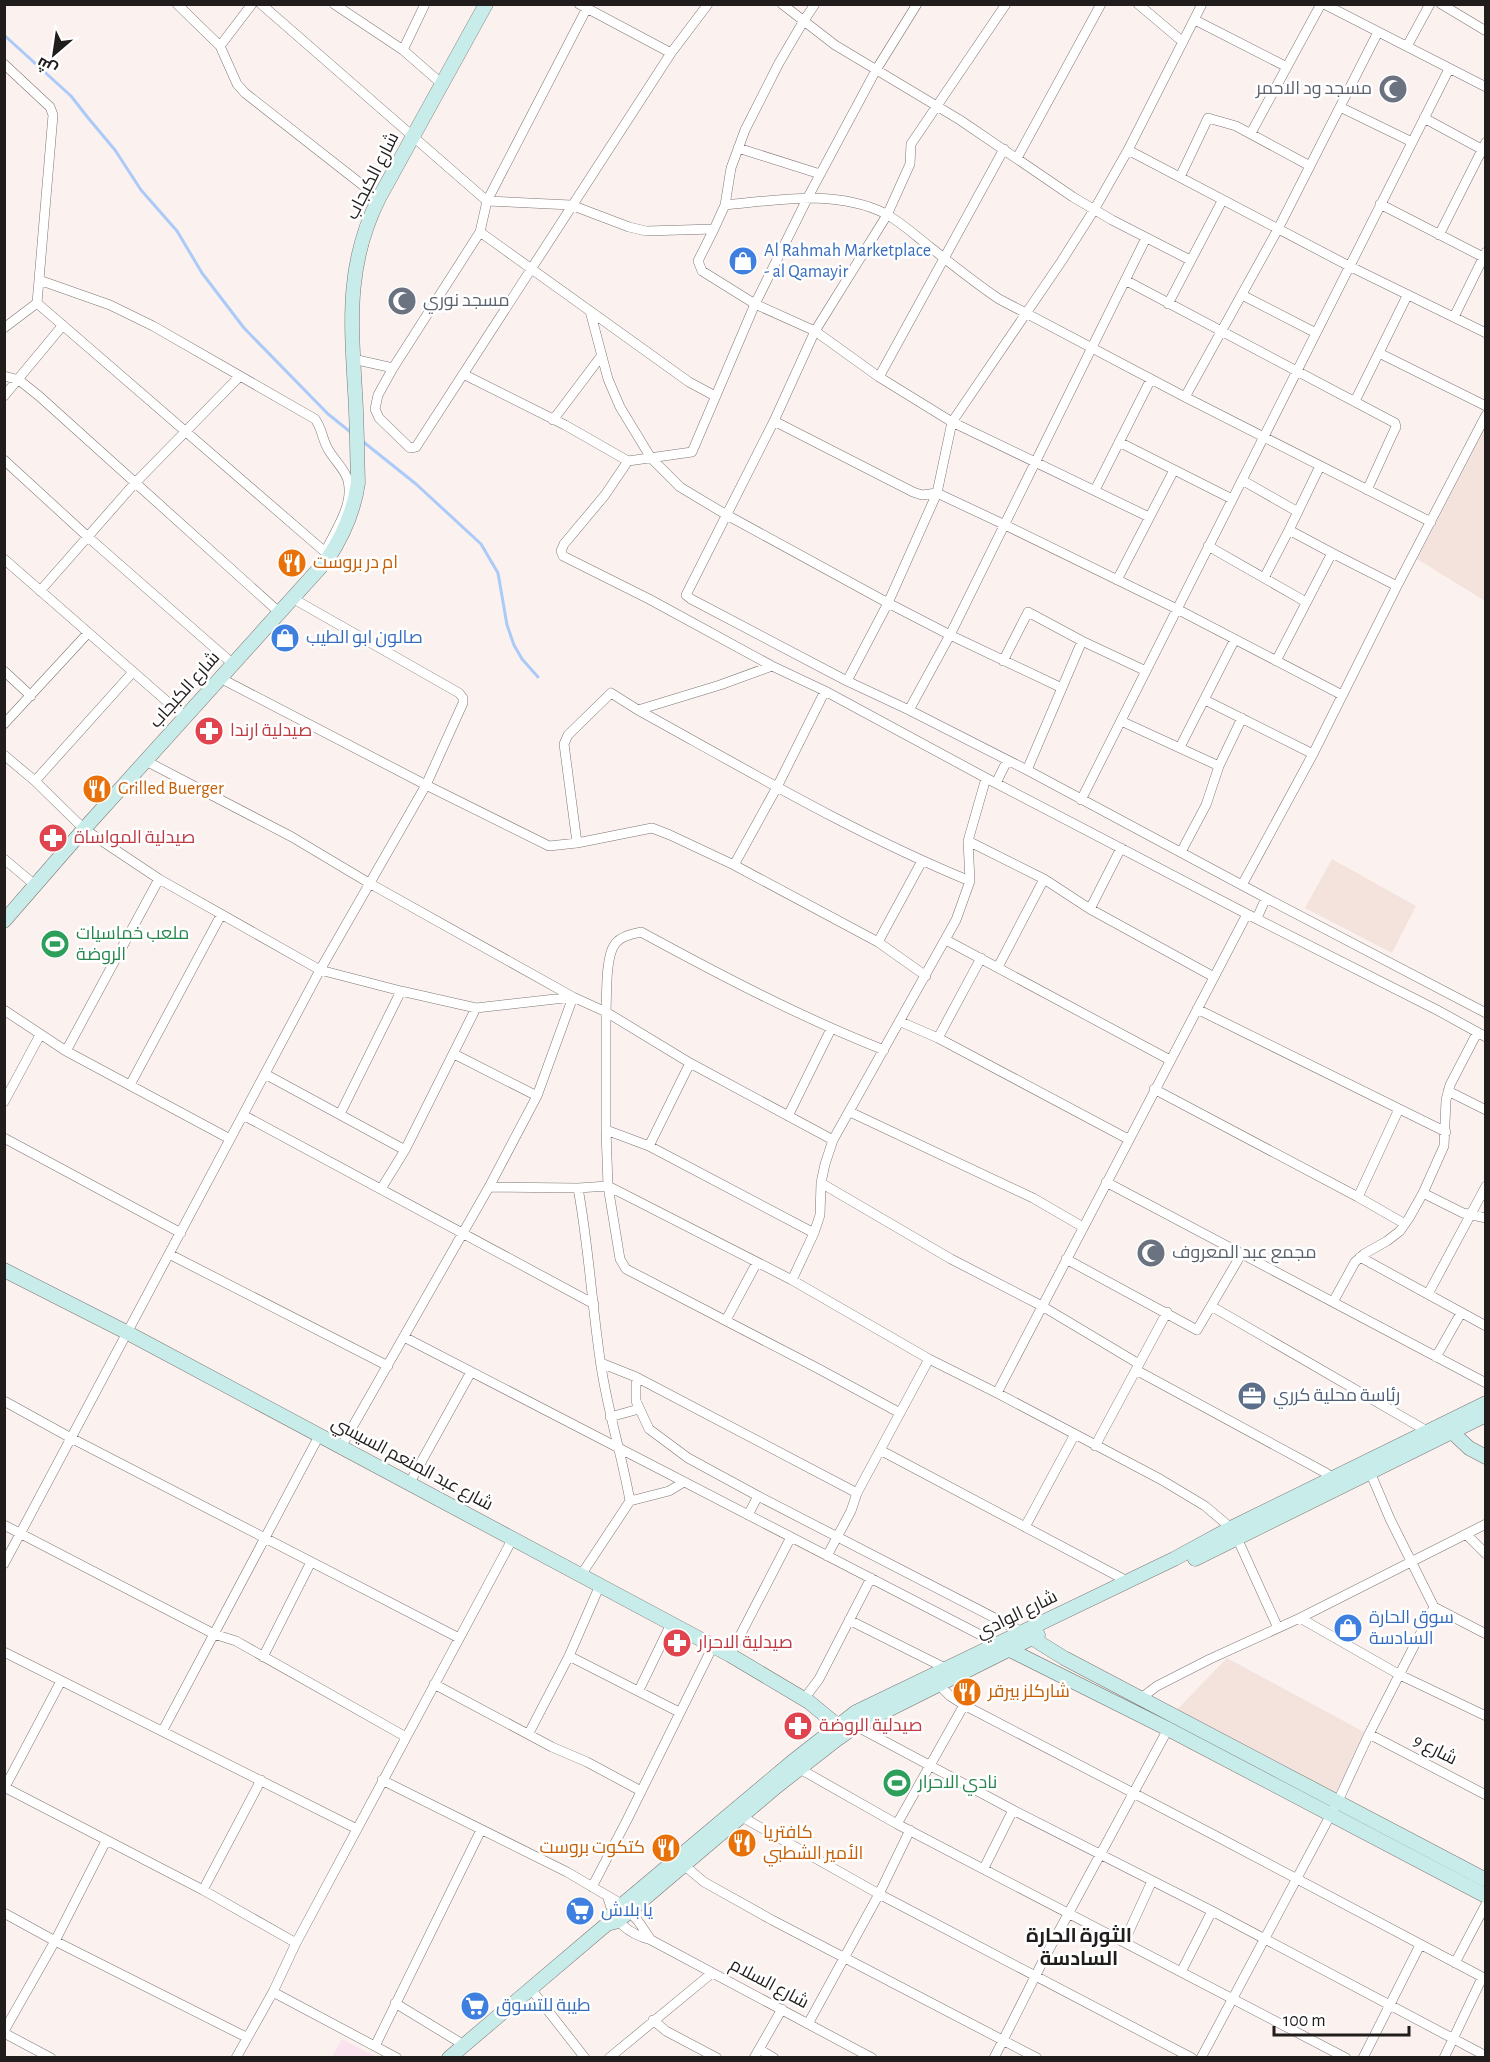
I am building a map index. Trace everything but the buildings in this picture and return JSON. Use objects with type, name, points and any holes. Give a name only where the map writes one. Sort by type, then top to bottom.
[{"type":"main road","name":"شارع الكبجاب","points":[[4,921],[280,613],[342,534],[353,508],[358,483],[352,302],[358,250],[379,198],[486,4]]},
{"type":"main road","name":"شارع عبد المنعم السيسي","points":[[4,1270],[128,1332],[730,1655],[799,1698],[804,1706],[833,1729]]},
{"type":"main road","name":"شارع الوادي","points":[[618,1915],[685,1866],[800,1769],[856,1726],[938,1684],[1003,1647],[1336,1482],[1427,1431],[1485,1403]]},
{"type":"main road","name":"شارع الوادي","points":[[1336,1482],[1370,1472],[1485,1415]]},
{"type":"main road","points":[[1452,1432],[1469,1448],[1485,1457]]},
{"type":"main road","name":"شارع الوادي","points":[[1027,1635],[1127,1581],[1206,1543],[1234,1533]]},
{"type":"main road","points":[[1027,1635],[1064,1658],[1485,1880]]},
{"type":"main road","name":"شارع الوادي","points":[[449,2058],[833,1729],[856,1712],[945,1668],[1003,1647]]},
{"type":"main road","points":[[1003,1647],[1168,1730],[1485,1896]]},
{"type":"street","points":[[177,4],[220,46],[237,84],[245,93],[379,198]]},
{"type":"street","points":[[220,46],[252,4]]},
{"type":"street","points":[[261,4],[487,201],[572,205],[629,227],[646,231],[714,229]]},
{"type":"street","points":[[334,4],[403,50],[442,84]]},
{"type":"street","points":[[403,50],[425,4]]},
{"type":"street","points":[[671,53],[585,6],[487,201],[480,232],[378,395],[375,409],[379,418],[413,448],[416,447],[671,53],[708,4]]},
{"type":"street","points":[[782,4],[835,45],[937,106],[1094,210],[1190,260]]},
{"type":"street","points":[[815,4],[779,63],[738,148],[731,168],[725,205],[698,261],[702,271],[755,304],[815,331],[879,377],[952,422],[1149,517]]},
{"type":"street","points":[[463,374],[628,461],[692,452],[755,304],[808,197],[876,70],[917,4]]},
{"type":"street","points":[[1006,4],[911,144],[910,164],[887,215],[815,331],[774,421],[686,595],[847,681],[1027,770],[1485,1013]]},
{"type":"street","points":[[1017,158],[1101,4]]},
{"type":"street","points":[[1138,4],[1183,42]]},
{"type":"street","points":[[847,681],[888,603],[938,493],[952,422],[1094,210],[1128,150],[1202,4]]},
{"type":"street","points":[[1251,133],[1323,4],[1485,87]]},
{"type":"street","points":[[1407,46],[1430,4]]},
{"type":"street","points":[[1441,4],[1485,31]]},
{"type":"street","points":[[1195,20],[1287,68]]},
{"type":"street","points":[[1185,398],[1278,229],[1378,32]]},
{"type":"street","points":[[4,64],[50,107],[53,115],[37,303],[4,328]]},
{"type":"street","points":[[1081,800],[1449,69]]},
{"type":"street","points":[[1340,107],[1412,141]]},
{"type":"street","points":[[1180,177],[1208,118],[1251,133],[1310,166]]},
{"type":"street","points":[[1424,118],[1484,147],[1439,235]]},
{"type":"street","points":[[738,148],[820,174]]},
{"type":"street","points":[[879,377],[1004,149]]},
{"type":"street","points":[[1128,150],[1407,296],[1485,333]]},
{"type":"street","points":[[725,205],[808,197],[862,204],[887,215],[984,289],[1026,314],[1185,398],[1431,522]]},
{"type":"street","points":[[1168,304],[1222,201]]},
{"type":"street","points":[[1380,204],[1439,235],[1484,255],[1454,317]]},
{"type":"street","points":[[480,232],[689,382],[715,396]]},
{"type":"street","points":[[909,710],[950,635],[1146,238]]},
{"type":"street","points":[[37,303],[186,430],[326,556],[349,497],[348,479],[326,447],[320,426],[315,419],[153,326],[110,305],[39,280]]},
{"type":"street","points":[[1125,280],[1388,417],[1395,423],[1396,427],[1366,489]]},
{"type":"street","points":[[1242,295],[1316,333]]},
{"type":"street","points":[[1355,401],[1407,296]]},
{"type":"street","points":[[590,311],[608,379],[620,406],[651,458],[680,487],[888,603],[1062,688]]},
{"type":"street","points":[[4,396],[63,325]]},
{"type":"street","points":[[1379,353],[1485,406]]},
{"type":"street","points":[[553,420],[603,355]]},
{"type":"street","points":[[353,359],[393,368]]},
{"type":"street","points":[[4,376],[19,380],[280,613]]},
{"type":"street","points":[[40,591],[135,483],[239,376]]},
{"type":"street","points":[[1095,490],[1150,379]]},
{"type":"street","points":[[1242,885],[1313,754],[1396,586],[1485,415]]},
{"type":"street","points":[[774,421],[913,492],[922,495],[938,493],[1004,524],[1177,609],[1342,695]]},
{"type":"street","points":[[1119,442],[1232,499]]},
{"type":"street","points":[[4,460],[233,664]]},
{"type":"street","points":[[628,461],[605,495],[564,544],[561,551],[563,556],[1481,1035],[1448,1091],[1446,1132],[1442,1154],[1423,1193],[1405,1224],[1387,1241],[1360,1257],[1351,1268],[1333,1302]]},
{"type":"street","points":[[1264,578],[1320,466]]},
{"type":"street","points":[[1117,580],[1174,470]]},
{"type":"street","points":[[1242,480],[1298,512]]},
{"type":"street","points":[[1289,530],[1396,586]]},
{"type":"street","points":[[1208,546],[1306,602]]},
{"type":"street","points":[[1276,661],[1332,553]]},
{"type":"street","points":[[5,561],[186,718]]},
{"type":"street","points":[[4,1564],[320,970],[426,785],[463,704],[463,698],[449,687],[292,598]]},
{"type":"street","points":[[1004,661],[1028,612],[1146,671]]},
{"type":"street","points":[[4,724],[88,633]]},
{"type":"street","points":[[1180,747],[1235,639]]},
{"type":"street","points":[[1027,770],[1082,641]]},
{"type":"street","points":[[638,710],[720,685],[772,666]]},
{"type":"street","points":[[4,671],[31,696]]},
{"type":"street","points":[[35,781],[132,673]]},
{"type":"street","points":[[220,678],[549,846],[578,843],[652,828],[735,865],[878,942],[926,976]]},
{"type":"street","points":[[735,865],[825,691]]},
{"type":"street","points":[[578,843],[564,744],[566,738],[611,693],[777,787],[922,861],[970,881]]},
{"type":"street","points":[[1205,700],[1313,754]]},
{"type":"street","points":[[1181,852],[1206,805],[1219,766],[1242,718]]},
{"type":"street","points":[[1120,721],[1219,766]]},
{"type":"street","points":[[4,755],[35,781],[84,830],[159,879],[320,970],[476,1008],[573,997]]},
{"type":"street","points":[[146,761],[292,837],[369,883],[573,997],[606,1012],[690,1063],[833,1140]]},
{"type":"street","points":[[996,783],[1007,761]]},
{"type":"street","points":[[792,1280],[820,1215],[821,1184],[833,1140],[956,920],[970,881],[968,841],[986,778]]},
{"type":"street","points":[[968,841],[1044,879],[1090,909],[1214,977]]},
{"type":"street","points":[[1090,909],[1122,848]]},
{"type":"street","points":[[4,859],[35,885]]},
{"type":"street","points":[[878,942],[922,861]]},
{"type":"street","points":[[66,1051],[159,879]]},
{"type":"street","points":[[998,967],[1044,879]]},
{"type":"street","points":[[1257,918],[1266,898]]},
{"type":"street","points":[[997,1393],[1247,914]]},
{"type":"street","points":[[130,1085],[221,915]]},
{"type":"street","points":[[884,1050],[831,1029],[715,973],[641,932],[626,936],[614,945],[609,957],[606,1012],[608,1186],[620,1259],[626,1269],[900,1413]]},
{"type":"street","points":[[946,940],[1170,1060]]},
{"type":"street","points":[[938,1038],[981,958]]},
{"type":"street","points":[[340,1114],[401,991]]},
{"type":"street","points":[[341,1448],[464,1234],[473,1212],[489,1187],[537,1096],[573,997]]},
{"type":"street","points":[[381,1189],[405,1150],[476,1008]]},
{"type":"street","points":[[1197,1009],[1446,1132]]},
{"type":"street","points":[[4,1010],[66,1051],[230,1139]]},
{"type":"street","points":[[901,1022],[938,1038],[1128,1139]]},
{"type":"street","points":[[788,1116],[831,1029]]},
{"type":"street","points":[[4,1102],[40,1035]]},
{"type":"street","points":[[454,1054],[537,1096]]},
{"type":"street","points":[[649,1146],[690,1063]]},
{"type":"street","points":[[265,1074],[405,1150]]},
{"type":"street","points":[[1154,1089],[1405,1224]]},
{"type":"street","points":[[1448,1091],[1485,1110]]},
{"type":"street","points":[[1358,1197],[1399,1109]]},
{"type":"street","points":[[850,1112],[1033,1198],[1083,1227]]},
{"type":"street","points":[[243,1115],[594,1304]]},
{"type":"street","points":[[606,1130],[649,1146],[814,1233]]},
{"type":"street","points":[[4,1138],[181,1233]]},
{"type":"street","points":[[1106,1182],[1485,1383]]},
{"type":"street","points":[[821,1184],[951,1259],[1042,1306],[1137,1367],[1336,1482]]},
{"type":"street","points":[[489,1187],[608,1186],[756,1264],[792,1280],[928,1359],[997,1393],[1175,1488],[1205,1506],[1234,1533],[1278,1628]]},
{"type":"street","points":[[1428,1294],[1485,1186]]},
{"type":"street","points":[[578,1188],[587,1237],[600,1363],[630,1502]]},
{"type":"street","points":[[1423,1193],[1456,1211],[1485,1218]]},
{"type":"street","points":[[1066,1258],[1197,1330],[1242,1253]]},
{"type":"street","points":[[169,1254],[388,1366]]},
{"type":"street","points":[[1360,1257],[1485,1326]]},
{"type":"street","points":[[726,1320],[756,1264]]},
{"type":"street","points":[[1211,1306],[1427,1431]]},
{"type":"street","points":[[1095,1446],[1167,1312]]},
{"type":"street","points":[[1436,1357],[1461,1313]]},
{"type":"street","points":[[404,1337],[1003,1647]]},
{"type":"street","points":[[827,1556],[851,1511],[857,1493],[928,1359]]},
{"type":"street","points":[[600,1363],[636,1377],[857,1493]]},
{"type":"street","points":[[409,1484],[471,1372]]},
{"type":"street","points":[[636,1377],[636,1401],[649,1429],[688,1458],[1027,1635]]},
{"type":"street","points":[[4,1401],[71,1438],[459,1638]]},
{"type":"street","points":[[610,1417],[639,1409]]},
{"type":"street","points":[[1025,1527],[1075,1434]]},
{"type":"street","points":[[163,1730],[319,1436]]},
{"type":"street","points":[[880,1450],[1127,1581]]},
{"type":"street","points":[[1370,1472],[1434,1607],[1485,1634]]},
{"type":"street","points":[[581,1575],[630,1502],[669,1491],[684,1482]]},
{"type":"street","points":[[748,1515],[758,1496]]},
{"type":"street","points":[[1141,1698],[1157,1686],[1210,1659],[1300,1618],[1485,1524]]},
{"type":"street","points":[[4,1525],[214,1634],[236,1641],[406,1737]]},
{"type":"street","points":[[1466,1534],[1485,1554]]},
{"type":"street","points":[[730,1655],[791,1537]]},
{"type":"street","points":[[236,2058],[273,1992],[296,1943],[382,1780],[513,1538]]},
{"type":"street","points":[[263,1657],[311,1562]]},
{"type":"street","points":[[799,1698],[807,1695],[819,1679],[871,1578]]},
{"type":"street","points":[[529,1733],[569,1656],[600,1585]]},
{"type":"street","points":[[1201,2058],[1338,1801],[1369,1734],[1434,1607]]},
{"type":"street","points":[[1300,1618],[1400,1675],[1485,1716]]},
{"type":"street","points":[[849,1620],[945,1668]]},
{"type":"street","points":[[639,1690],[671,1624]]},
{"type":"street","points":[[592,1887],[713,1646]]},
{"type":"street","points":[[4,1652],[357,1829]]},
{"type":"street","points":[[569,1656],[679,1712]]},
{"type":"street","points":[[61,1681],[5,1787],[203,1890],[296,1943]]},
{"type":"street","points":[[434,1684],[641,1791]]},
{"type":"street","points":[[938,1684],[964,1706],[1484,1978],[1443,2058]]},
{"type":"street","points":[[897,1824],[964,1706]]},
{"type":"street","points":[[856,1726],[1485,2056]]},
{"type":"street","points":[[994,2058],[1046,1955],[1168,1730]]},
{"type":"street","name":"شارع 9","points":[[1369,1734],[1485,1795]]},
{"type":"street","points":[[800,1769],[897,1824],[1346,2058]]},
{"type":"street","points":[[203,1890],[261,1780]]},
{"type":"street","points":[[382,1780],[592,1887],[608,1898],[618,1915]]},
{"type":"street","points":[[984,1868],[1013,1810]]},
{"type":"street","points":[[742,1817],[777,1839],[879,1894],[1192,2058]]},
{"type":"street","points":[[375,2046],[481,1830]]},
{"type":"street","points":[[808,2024],[879,1894],[910,1830]]},
{"type":"street","points":[[51,2058],[4,2032],[55,1941],[106,1841]]},
{"type":"street","points":[[685,1866],[712,1887],[1037,2058]]},
{"type":"street","points":[[1124,1942],[1152,1881]]},
{"type":"street","points":[[1455,1963],[1485,1905]]},
{"type":"street","points":[[1181,1972],[1212,1911]]},
{"type":"street","points":[[4,1913],[246,2037]]},
{"type":"street","name":"شارع السلام","points":[[618,1915],[640,1937],[651,1940]]},
{"type":"street","name":"شارع السلام","points":[[618,1915],[651,1940],[868,2057]]},
{"type":"street","points":[[1363,2058],[1420,1945]]},
{"type":"street","points":[[609,2058],[712,1973]]},
{"type":"street","points":[[531,1989],[585,2058]]},
{"type":"street","points":[[273,1992],[397,2058]]},
{"type":"street","points":[[395,2003],[464,2045]]},
{"type":"street","points":[[774,2058],[757,2053],[782,2009]]},
{"type":"street","points":[[653,2020],[666,2031],[717,2058]]},
{"type":"shaded area","points":[[1486,429],[1485,601],[1417,559]]},
{"type":"shaded area","points":[[1332,859],[1416,906],[1392,953],[1305,908]]},
{"type":"shaded area","points":[[1227,1658],[1366,1733],[1328,1808],[1163,1724]]},
{"type":"shaded area","points":[[342,2039],[377,2057],[332,2057]]},
{"type":"waterway","points":[[4,35],[71,96],[115,150],[141,190],[177,231],[202,273],[244,328],[328,414],[353,434]]},
{"type":"waterway","points":[[361,440],[416,484],[481,544],[498,573],[507,625],[514,645],[522,659],[538,677]]},
{"type":"place","name":"مسجد ود الاحمر","points":[[1393,89]]},
{"type":"place","name":"Al Rahmah Marketplace - al Qamayir","points":[[743,261]]},
{"type":"place","name":"مسجد نوري","points":[[402,301]]},
{"type":"place","name":"ام در بروست","points":[[292,563]]},
{"type":"place","name":"صالون ابو الطيب","points":[[285,638]]},
{"type":"place","name":"صيدلية ارندا","points":[[209,731]]},
{"type":"place","name":"Grilled Buerger","points":[[97,789]]},
{"type":"place","name":"صيدلية المواساة","points":[[53,838]]},
{"type":"place","name":"ملعب خماسيات الروضة","points":[[55,944]]},
{"type":"place","name":"مجمع عبد المعروف","points":[[1151,1253]]},
{"type":"place","name":"رئاسة محلية كرري","points":[[1252,1396]]},
{"type":"place","name":"سوق الحارة السادسة","points":[[1348,1628]]},
{"type":"place","name":"صيدلية الاحرار","points":[[677,1643]]},
{"type":"place","name":"شاركلز بيرقر","points":[[967,1692]]},
{"type":"place","name":"صيدلية الروضة","points":[[798,1726]]},
{"type":"place","name":"نادي الاحرار","points":[[897,1783]]},
{"type":"place","name":"كافتريا الأمير الشطبي","points":[[742,1843]]},
{"type":"place","name":"كتكوت بروست","points":[[666,1848]]},
{"type":"place","name":"يا بلاش","points":[[580,1911]]},
{"type":"place","name":"طيبة للتسوق","points":[[475,2006]]},
{"type":"district","name":"الثورة الحارة السادسة","points":[[1079,1948]]}]
